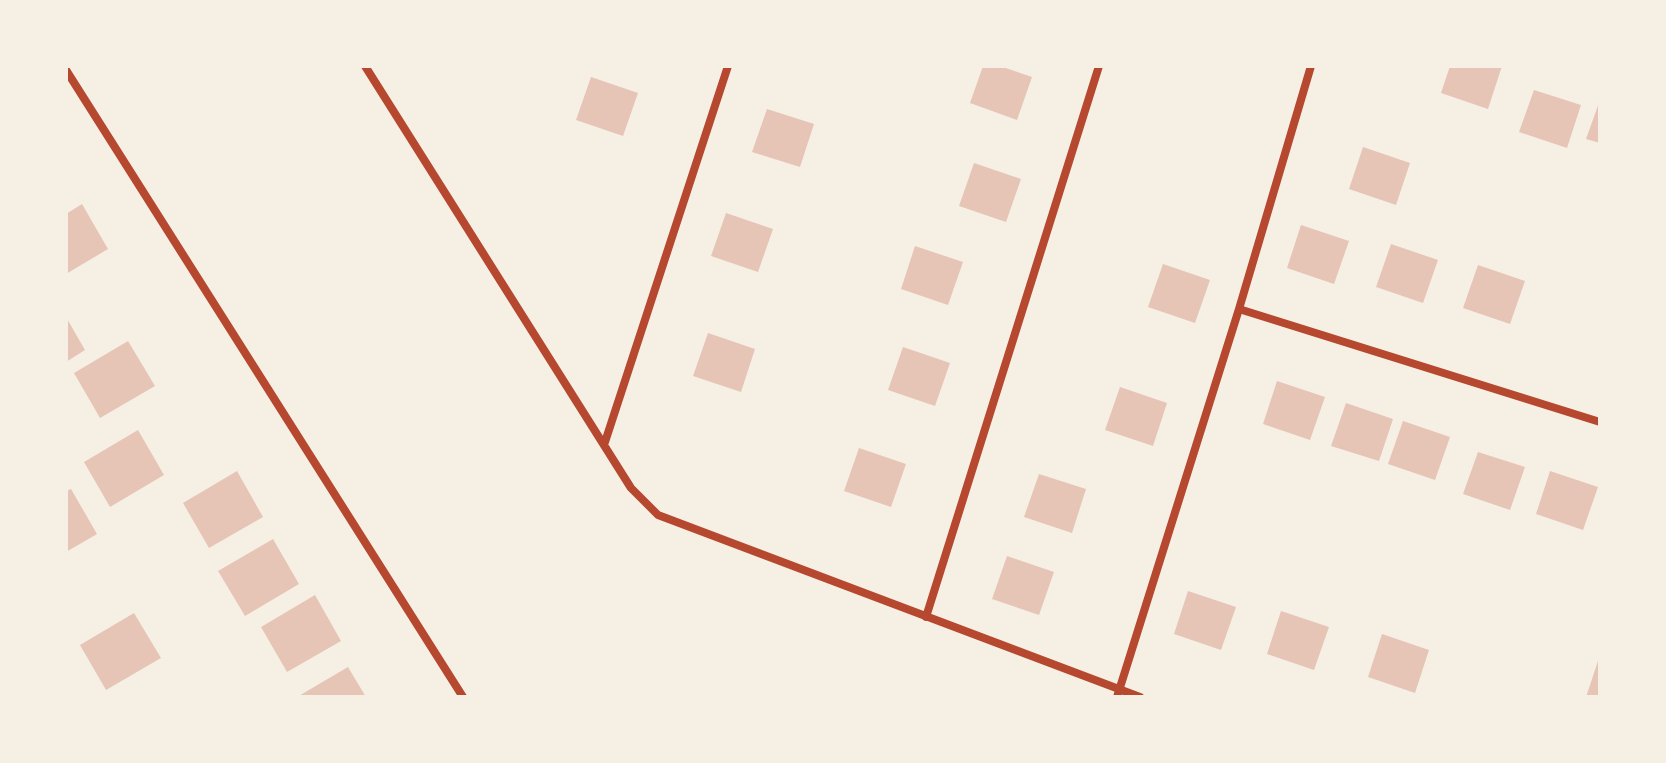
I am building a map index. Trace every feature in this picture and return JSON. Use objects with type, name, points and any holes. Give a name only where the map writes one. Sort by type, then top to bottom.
[{"type":"street","points":[[365,66],[605,442],[631,488],[658,515],[1118,694],[1140,697]]},
{"type":"street","points":[[605,442],[728,66]]},
{"type":"street","points":[[926,617],[1099,66]]},
{"type":"street","points":[[1118,694],[1239,309],[1311,66]]},
{"type":"street","points":[[66,70],[463,697]]},
{"type":"street","points":[[1239,309],[1600,422]]},
{"type":"building","points":[[983,66],[1000,66],[1032,77],[1017,120],[970,103]]},
{"type":"building","points":[[1450,66],[1502,66],[1488,109],[1441,93]]},
{"type":"building","points":[[591,77],[638,93],[623,136],[576,120]]},
{"type":"building","points":[[1534,90],[1581,105],[1567,148],[1519,132]]},
{"type":"building","points":[[1600,100],[1600,143],[1586,139]]},
{"type":"building","points":[[767,109],[814,124],[800,167],[752,152]]},
{"type":"building","points":[[1363,147],[1410,163],[1396,205],[1349,189]]},
{"type":"building","points":[[974,163],[1021,179],[1006,222],[959,206]]},
{"type":"building","points":[[82,204],[108,249],[66,274],[66,214]]},
{"type":"building","points":[[726,213],[773,229],[758,272],[711,256]]},
{"type":"building","points":[[1301,225],[1349,241],[1334,284],[1287,268]]},
{"type":"building","points":[[1391,244],[1438,260],[1423,303],[1376,287]]},
{"type":"building","points":[[915,246],[963,262],[948,305],[901,289]]},
{"type":"building","points":[[1163,264],[1210,280],[1195,323],[1148,307]]},
{"type":"building","points":[[1478,265],[1525,281],[1510,324],[1463,308]]},
{"type":"building","points":[[66,317],[85,350],[66,362]]},
{"type":"building","points":[[708,333],[755,349],[741,392],[693,376]]},
{"type":"building","points":[[128,341],[155,386],[100,418],[74,373]]},
{"type":"building","points":[[903,347],[950,363],[935,406],[888,390]]},
{"type":"building","points":[[1277,381],[1325,397],[1310,440],[1263,424]]},
{"type":"building","points":[[1120,387],[1167,403],[1153,446],[1105,430]]},
{"type":"building","points":[[1346,403],[1393,419],[1379,461],[1331,446]]},
{"type":"building","points":[[1403,421],[1450,437],[1435,480],[1388,464]]},
{"type":"building","points":[[138,430],[164,475],[110,507],[84,462]]},
{"type":"building","points":[[859,448],[906,464],[891,507],[844,491]]},
{"type":"building","points":[[1478,452],[1525,467],[1510,510],[1463,494]]},
{"type":"building","points":[[237,471],[263,517],[209,548],[183,503]]},
{"type":"building","points":[[1550,471],[1598,487],[1583,530],[1536,514]]},
{"type":"building","points":[[1039,474],[1086,489],[1072,533],[1024,517]]},
{"type":"building","points":[[71,489],[97,534],[66,552],[66,491]]},
{"type":"building","points":[[273,539],[299,584],[245,616],[218,571]]},
{"type":"building","points":[[1007,556],[1054,572],[1039,615],[992,599]]},
{"type":"building","points":[[1188,591],[1236,607],[1221,650],[1174,634]]},
{"type":"building","points":[[315,595],[341,641],[287,672],[261,627]]},
{"type":"building","points":[[1281,611],[1329,627],[1314,670],[1267,654]]},
{"type":"building","points":[[134,613],[161,658],[106,690],[80,645]]},
{"type":"building","points":[[1382,634],[1429,650],[1415,693],[1368,677]]},
{"type":"building","points":[[1599,658],[1600,697],[1586,697]]},
{"type":"building","points":[[348,667],[366,697],[297,697]]}]
